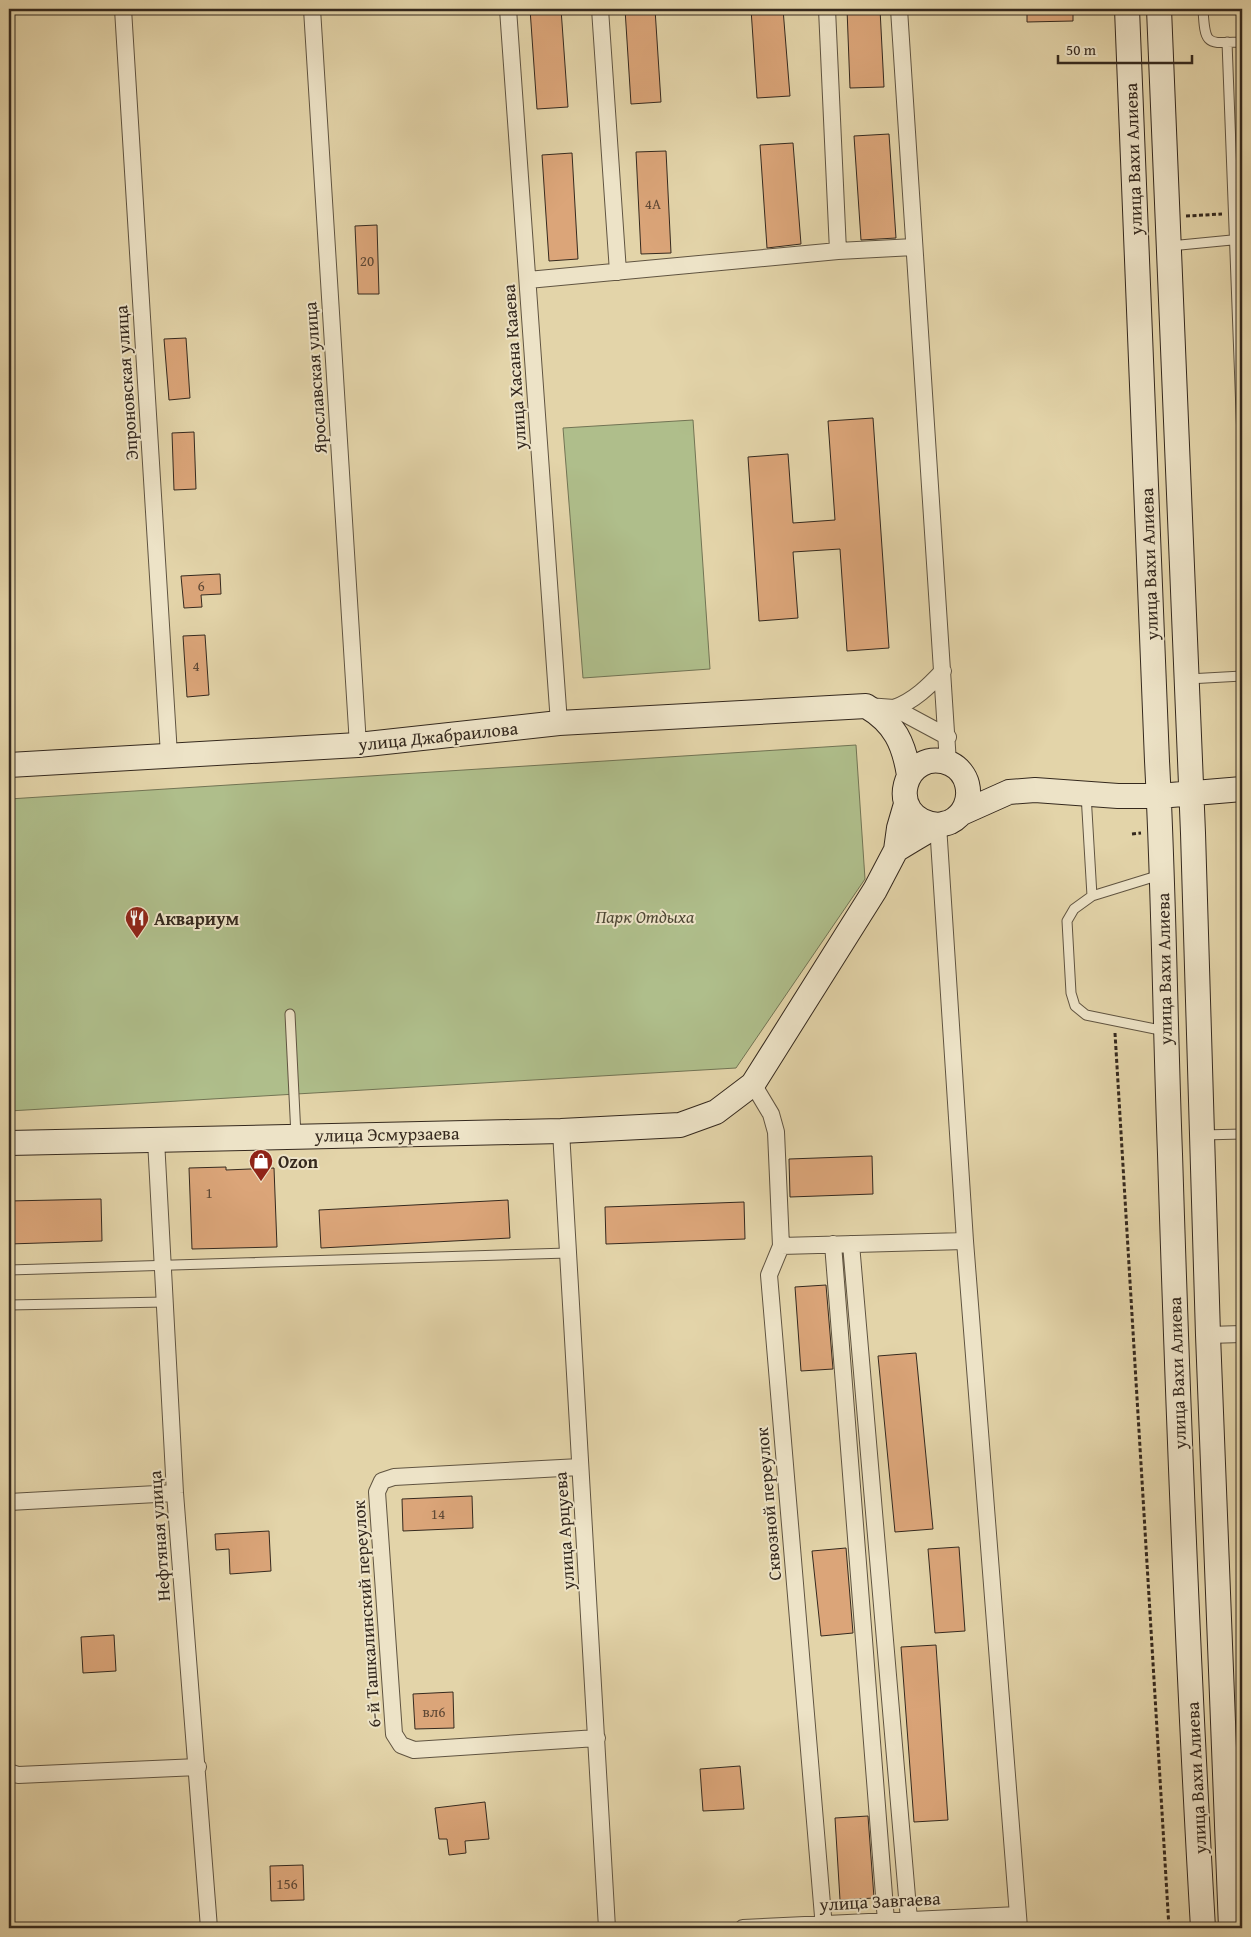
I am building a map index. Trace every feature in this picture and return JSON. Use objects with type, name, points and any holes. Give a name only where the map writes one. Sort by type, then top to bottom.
[{"type":"main road","name":"улица Вахи Алиева","points":[[1127,9],[1162,874],[1179,1417],[1203,1928]]},
{"type":"main road","name":"улица Вахи Алиева","points":[[1158,9],[1186,679],[1208,1335],[1234,1791],[1236,1894],[1231,1928]]},
{"type":"main road","name":"улица Джабраилова","points":[[9,765],[358,745],[559,723],[866,706]]},
{"type":"main road","points":[[866,706],[879,714],[897,733],[902,743],[909,775],[904,795],[906,804],[919,820],[938,825]]},
{"type":"main road","points":[[909,775],[924,763],[934,761],[955,768],[1009,792]]},
{"type":"main road","points":[[955,768],[969,791],[968,801],[962,813]]},
{"type":"main road","points":[[896,850],[938,825],[948,823],[962,813],[1009,792],[1035,790],[1086,794],[1159,796],[1242,789]]},
{"type":"main road","points":[[753,1084],[876,890],[896,850],[899,828],[906,804]]},
{"type":"main road","name":"улица Эсмурзаева","points":[[9,1144],[561,1131],[680,1125],[716,1112],[753,1084]]},
{"type":"street","name":"Эпроновская улица","points":[[123,9],[169,755]]},
{"type":"street","name":"Ярославская улица","points":[[312,9],[358,745]]},
{"type":"street","name":"улица Хасана Кааева","points":[[508,9],[559,723]]},
{"type":"street","points":[[600,9],[618,272]]},
{"type":"street","points":[[827,9],[838,251]]},
{"type":"street","points":[[899,9],[943,670],[948,737],[955,768]]},
{"type":"street","points":[[528,280],[838,251],[914,247]]},
{"type":"street","points":[[894,708],[902,705],[926,689],[943,670]]},
{"type":"street","name":"улица Джабраилова","points":[[866,706],[894,708],[948,737]]},
{"type":"street","points":[[938,825],[965,1241],[1018,1922]]},
{"type":"street","name":"Сквозной переулок","points":[[753,1084],[771,1114],[776,1132],[781,1246],[769,1275],[824,1926]]},
{"type":"street","name":"улица Арцуева","points":[[561,1131],[608,1928]]},
{"type":"street","name":"Нефтяная улица","points":[[156,1140],[175,1493],[198,1767],[209,1928]]},
{"type":"street","points":[[781,1246],[965,1241]]},
{"type":"street","points":[[833,1244],[886,1921]]},
{"type":"street","points":[[851,1244],[909,1920]]},
{"type":"street","points":[[1208,1335],[1242,1334]]},
{"type":"street","name":"6-й Ташкалинский переулок","points":[[580,1467],[394,1477],[382,1481],[377,1492],[394,1734],[401,1745],[414,1750],[597,1738]]},
{"type":"street","points":[[9,1502],[175,1493]]},
{"type":"street","points":[[9,1772],[18,1775],[198,1767]]},
{"type":"street","name":"улица Завгаева","points":[[743,1928],[824,1926],[909,1920],[948,1923],[1018,1922]]},
{"type":"lane","points":[[1203,9],[1204,30],[1207,38],[1214,43],[1242,42]]},
{"type":"lane","points":[[1228,42],[1238,240],[1242,438]]},
{"type":"lane","points":[[1168,246],[1238,240]]},
{"type":"lane","points":[[1186,679],[1242,676]]},
{"type":"lane","points":[[1086,794],[1092,896]]},
{"type":"lane","points":[[1162,874],[1092,896],[1074,909],[1067,922],[1071,993],[1075,1006],[1086,1014],[1166,1032]]},
{"type":"lane","points":[[290,1014],[296,1136]]},
{"type":"lane","points":[[1202,1135],[1242,1134]]},
{"type":"lane","points":[[9,1270],[163,1267],[568,1253]]},
{"type":"lane","points":[[9,1304],[165,1302]]},
{"type":"path","points":[[1114,1021],[1169,1928]]},
{"type":"green space","points":[[693,420],[710,669],[583,678],[563,428]]},
{"type":"green space","name":"Парк Отдыха","points":[[856,745],[865,879],[736,1068],[9,1111],[9,799]]},
{"type":"building","points":[[530,9],[561,9],[568,107],[537,109]]},
{"type":"building","points":[[625,9],[655,9],[661,102],[631,104]]},
{"type":"building","points":[[751,9],[783,9],[790,96],[757,98]]},
{"type":"building","points":[[847,9],[880,9],[884,87],[850,88]]},
{"type":"building","points":[[1027,9],[1073,9],[1073,21],[1027,22]]},
{"type":"building","points":[[889,134],[896,238],[861,240],[854,136]]},
{"type":"building","points":[[793,143],[801,244],[767,248],[760,145]]},
{"type":"building","points":[[666,151],[671,253],[641,254],[636,152]]},
{"type":"building","points":[[572,153],[578,259],[549,261],[542,155]]},
{"type":"building","points":[[377,225],[379,294],[358,294],[355,226]]},
{"type":"building","points":[[186,338],[190,398],[169,400],[164,339]]},
{"type":"building","points":[[873,418],[889,648],[847,651],[840,549],[793,552],[798,618],[759,621],[748,457],[788,454],[793,523],[835,520],[828,421]]},
{"type":"building","points":[[194,432],[196,489],[174,490],[172,433]]},
{"type":"building","points":[[220,574],[221,594],[201,595],[202,607],[184,608],[181,576]]},
{"type":"building","points":[[205,635],[209,695],[187,697],[183,636]]},
{"type":"building","points":[[872,1156],[873,1194],[790,1197],[789,1159]]},
{"type":"building","points":[[226,1167],[226,1170],[274,1168],[277,1247],[192,1249],[189,1168]]},
{"type":"building","points":[[101,1199],[102,1241],[9,1244],[9,1201]]},
{"type":"building","points":[[508,1200],[510,1238],[321,1248],[319,1210]]},
{"type":"building","points":[[744,1202],[745,1239],[606,1244],[605,1207]]},
{"type":"building","points":[[826,1285],[833,1369],[801,1371],[795,1287]]},
{"type":"building","points":[[916,1353],[933,1529],[895,1532],[878,1356]]},
{"type":"building","points":[[472,1496],[473,1528],[403,1531],[402,1499]]},
{"type":"building","points":[[269,1531],[271,1571],[230,1574],[229,1549],[216,1550],[215,1534]]},
{"type":"building","points":[[959,1547],[965,1631],[935,1633],[928,1549]]},
{"type":"building","points":[[846,1548],[853,1633],[821,1636],[812,1551]]},
{"type":"building","points":[[114,1635],[116,1671],[83,1673],[81,1637]]},
{"type":"building","points":[[936,1645],[948,1820],[914,1822],[901,1647]]},
{"type":"building","points":[[453,1692],[454,1728],[415,1729],[413,1694]]},
{"type":"building","points":[[740,1766],[744,1809],[703,1811],[700,1769]]},
{"type":"building","points":[[485,1802],[489,1839],[465,1841],[466,1853],[449,1855],[447,1839],[439,1839],[435,1808]]},
{"type":"building","points":[[868,1816],[874,1898],[840,1900],[835,1818]]},
{"type":"building","points":[[303,1865],[304,1900],[271,1901],[270,1866]]},
{"type":"place","name":"Аквариум","points":[[137,939]]},
{"type":"place","name":"Ozon","points":[[261,1182]]}]
